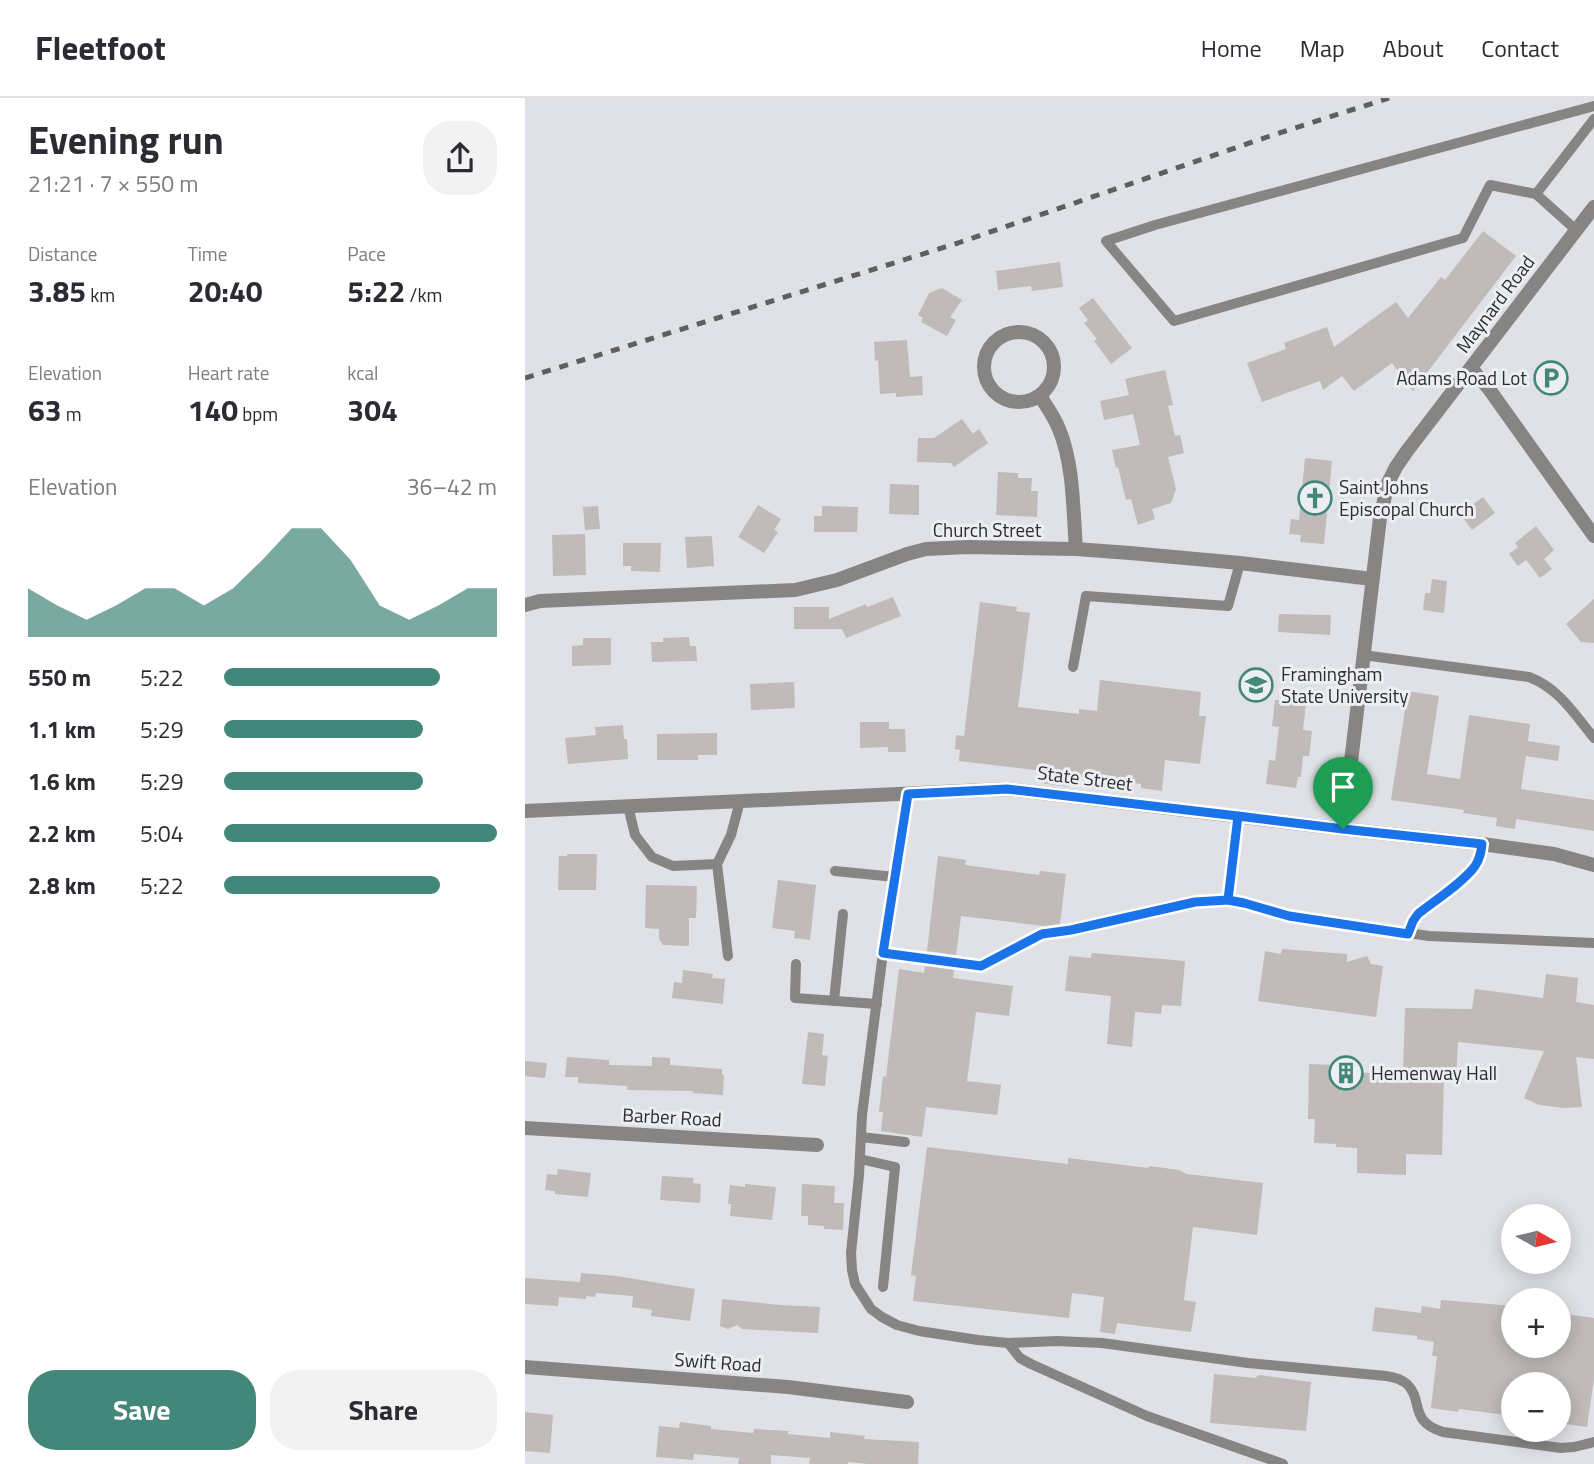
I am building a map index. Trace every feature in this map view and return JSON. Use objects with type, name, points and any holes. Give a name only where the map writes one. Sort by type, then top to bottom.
[{"type":"street","name":"Maynard Road","points":[[1343,829],[1372,579],[1380,518],[1388,484],[1407,451],[1594,207]]},
{"type":"street","points":[[1020,331],[1042,339],[1050,349],[1054,360],[1054,375],[1049,387],[1039,396],[1020,403],[999,397],[991,389],[984,369],[985,358],[988,349],[996,340],[1020,331]]},
{"type":"street","points":[[1471,368],[1489,389],[1594,536]]},
{"type":"street","points":[[1039,396],[1059,429],[1065,448],[1076,550]]},
{"type":"street","name":"Church Street","points":[[525,605],[540,601],[795,590],[837,580],[907,554],[936,548],[968,547],[1130,553],[1372,579]]},
{"type":"street","name":"State Street","points":[[525,811],[1007,789],[1482,844],[1554,854],[1594,864]]},
{"type":"street","name":"Barber Road","points":[[525,1128],[817,1145]]},
{"type":"street","name":"Swift Road","points":[[525,1367],[788,1387],[908,1402]]},
{"type":"lane","points":[[1576,230],[1536,194],[1490,185],[1463,238],[1174,321],[1106,241],[1154,225],[1594,106]]},
{"type":"lane","points":[[1536,194],[1594,119]]},
{"type":"lane","points":[[1073,667],[1086,596],[1228,606],[1240,564]]},
{"type":"lane","points":[[1363,655],[1529,677],[1553,689],[1594,738]]},
{"type":"lane","points":[[908,794],[883,953],[862,1115],[851,1253],[855,1284],[871,1308],[897,1325],[919,1331],[1008,1343],[1102,1343],[1248,1363],[1397,1378],[1407,1384],[1424,1422],[1433,1429],[1562,1448],[1594,1442]]},
{"type":"lane","points":[[728,956],[716,864],[731,835],[740,802]]},
{"type":"lane","points":[[628,806],[635,835],[652,857],[673,866],[716,864]]},
{"type":"lane","points":[[1228,900],[1238,816]]},
{"type":"lane","points":[[1408,934],[1418,914],[1469,873],[1481,855],[1482,844]]},
{"type":"lane","points":[[835,871],[895,877]]},
{"type":"lane","points":[[883,953],[981,966],[1042,934],[1195,902],[1228,900],[1289,916],[1408,934],[1446,938],[1594,943]]},
{"type":"lane","points":[[834,1001],[843,914]]},
{"type":"lane","points":[[796,964],[795,998],[877,1004]]},
{"type":"lane","points":[[861,1137],[905,1142]]},
{"type":"lane","points":[[860,1159],[895,1167],[883,1287]]},
{"type":"lane","points":[[1008,1343],[1020,1358],[1119,1405],[1283,1464]]},
{"type":"building","points":[[1483,231],[1516,256],[1413,391],[1392,363],[1354,391],[1342,376],[1323,390],[1320,381],[1262,402],[1247,363],[1286,349],[1284,343],[1327,327],[1334,347],[1396,302],[1408,318],[1441,277],[1445,280]]},
{"type":"building","points":[[1060,262],[1063,287],[1032,291],[1031,286],[998,290],[996,271]]},
{"type":"building","points":[[942,288],[962,300],[950,317],[956,320],[947,336],[921,322],[923,318],[918,315],[929,293]]},
{"type":"building","points":[[1093,298],[1132,348],[1111,364],[1094,341],[1097,339],[1084,323],[1088,320],[1079,308]]},
{"type":"building","points":[[907,340],[910,377],[922,376],[923,395],[896,397],[896,393],[880,394],[874,342]]},
{"type":"building","points":[[1165,370],[1173,405],[1168,406],[1175,436],[1180,435],[1184,453],[1168,457],[1176,489],[1171,503],[1152,509],[1155,519],[1138,525],[1131,499],[1126,500],[1112,450],[1140,445],[1133,414],[1104,420],[1100,401],[1129,395],[1125,379]]},
{"type":"building","points":[[962,419],[973,434],[979,429],[988,443],[954,467],[951,463],[917,462],[918,438],[934,438]]},
{"type":"building","name":"Saint Johns Episcopal Church","points":[[1305,458],[1332,461],[1324,544],[1300,542],[1301,535],[1289,534],[1291,519],[1299,520]]},
{"type":"building","points":[[998,472],[1018,473],[1018,478],[1032,478],[1031,491],[1038,491],[1037,517],[996,515]]},
{"type":"building","points":[[890,484],[919,485],[919,515],[889,514]]},
{"type":"building","points":[[1483,497],[1495,513],[1472,530],[1460,514]]},
{"type":"building","points":[[758,505],[781,519],[774,530],[778,532],[764,553],[738,537]]},
{"type":"building","points":[[598,506],[600,529],[585,530],[583,507]]},
{"type":"building","points":[[822,506],[858,507],[857,532],[814,532],[814,516],[822,516]]},
{"type":"building","points":[[1536,526],[1554,550],[1544,559],[1552,569],[1540,578],[1526,560],[1518,566],[1509,554],[1518,547],[1515,543]]},
{"type":"building","points":[[585,534],[586,575],[553,576],[552,535]]},
{"type":"building","points":[[712,536],[714,566],[687,568],[685,537]]},
{"type":"building","points":[[623,543],[661,543],[660,572],[631,571],[631,566],[623,566]]},
{"type":"building","points":[[1432,579],[1447,581],[1444,613],[1423,610],[1425,593],[1430,593]]},
{"type":"building","points":[[893,597],[901,616],[846,638],[842,629],[794,629],[794,607],[829,607],[829,619],[866,604],[867,607]]},
{"type":"building","points":[[1594,599],[1594,643],[1581,642],[1566,624]]},
{"type":"building","points":[[980,602],[1017,607],[1016,611],[1030,613],[1018,707],[1079,714],[1079,709],[1097,711],[1100,680],[1201,692],[1199,716],[1206,716],[1200,764],[1165,760],[1162,791],[1141,788],[1141,784],[1070,775],[1069,787],[1041,783],[1042,771],[959,761],[960,750],[955,749],[956,735],[964,736]]},
{"type":"building","points":[[1279,614],[1331,615],[1330,635],[1278,632]]},
{"type":"building","points":[[689,637],[690,646],[696,646],[697,661],[652,662],[651,642],[663,642],[663,638]]},
{"type":"building","points":[[583,638],[611,638],[611,665],[572,666],[572,646],[583,645]]},
{"type":"building","points":[[794,682],[795,708],[751,710],[750,684]]},
{"type":"building","points":[[1408,691],[1439,696],[1427,774],[1460,779],[1469,715],[1530,724],[1528,741],[1560,746],[1558,761],[1526,756],[1521,789],[1594,800],[1594,831],[1516,819],[1515,829],[1496,826],[1497,818],[1463,813],[1464,810],[1391,800]]},
{"type":"building","points":[[1275,700],[1306,703],[1303,730],[1312,731],[1309,756],[1303,756],[1301,777],[1298,777],[1296,788],[1266,784],[1269,760],[1275,761],[1279,727],[1272,726]]},
{"type":"building","points":[[860,722],[889,722],[889,729],[905,729],[906,752],[888,752],[888,747],[860,748]]},
{"type":"building","points":[[623,725],[628,759],[568,764],[565,738],[596,735],[595,727]]},
{"type":"building","points":[[717,733],[717,755],[698,755],[698,760],[657,760],[657,734]]},
{"type":"building","points":[[597,854],[596,890],[558,890],[559,856]]},
{"type":"building","points":[[938,856],[966,860],[965,865],[1039,875],[1040,871],[1066,874],[1060,924],[1044,926],[961,916],[956,955],[927,951]]},
{"type":"building","points":[[778,880],[816,885],[810,940],[794,938],[795,931],[772,928]]},
{"type":"building","points":[[646,885],[697,886],[696,918],[689,918],[689,946],[663,945],[659,939],[659,929],[645,928]]},
{"type":"building","points":[[1282,949],[1347,954],[1347,962],[1367,956],[1371,964],[1383,966],[1376,1017],[1258,1001],[1265,951],[1281,954]]},
{"type":"building","points":[[1092,953],[1185,961],[1181,1006],[1162,1005],[1161,1014],[1135,1012],[1132,1047],[1107,1044],[1111,996],[1065,991],[1069,956],[1091,958]]},
{"type":"building","points":[[925,966],[954,970],[953,978],[1013,986],[1009,1016],[976,1012],[967,1081],[1001,1085],[997,1115],[926,1107],[922,1137],[881,1131],[883,1112],[879,1112],[899,969],[924,973]]},
{"type":"building","points":[[683,970],[713,974],[712,978],[725,979],[723,1004],[672,998],[674,982],[682,983]]},
{"type":"building","name":"Hemenway Hall","points":[[1546,974],[1578,978],[1576,1002],[1594,1005],[1594,1059],[1576,1057],[1582,1107],[1540,1105],[1524,1098],[1544,1051],[1458,1042],[1456,1076],[1444,1075],[1442,1155],[1406,1154],[1406,1175],[1357,1173],[1357,1148],[1314,1143],[1315,1119],[1308,1119],[1309,1064],[1336,1065],[1336,1072],[1403,1074],[1405,1008],[1472,1009],[1475,989],[1543,998]]},
{"type":"building","points":[[808,1032],[824,1034],[822,1055],[828,1056],[825,1086],[802,1084]]},
{"type":"building","points":[[567,1057],[609,1060],[609,1065],[652,1066],[652,1057],[670,1058],[670,1065],[722,1069],[723,1095],[693,1091],[627,1090],[627,1086],[578,1083],[578,1077],[565,1077]]},
{"type":"building","points":[[525,1061],[547,1063],[545,1078],[525,1076]]},
{"type":"building","points":[[927,1147],[1068,1164],[1068,1158],[1148,1168],[1150,1166],[1179,1170],[1187,1174],[1263,1183],[1257,1235],[1193,1227],[1184,1300],[1196,1302],[1191,1332],[1117,1323],[1115,1334],[1100,1332],[1104,1297],[1072,1293],[1069,1318],[913,1301],[916,1276],[911,1275]]},
{"type":"building","points":[[558,1169],[591,1173],[588,1197],[555,1194],[555,1191],[545,1190],[547,1174],[557,1175]]},
{"type":"building","points":[[662,1176],[694,1178],[693,1183],[701,1184],[700,1203],[660,1200]]},
{"type":"building","points":[[745,1184],[776,1187],[772,1220],[730,1216],[730,1185],[745,1187]]},
{"type":"building","points":[[802,1184],[835,1186],[834,1203],[844,1203],[843,1230],[808,1225],[808,1216],[801,1216]]},
{"type":"building","points":[[581,1273],[695,1289],[690,1321],[651,1316],[652,1310],[632,1307],[633,1296],[596,1293],[595,1297],[586,1296],[586,1299],[559,1297],[558,1306],[525,1304],[525,1278],[580,1282]]},
{"type":"building","points":[[722,1299],[820,1307],[818,1333],[742,1329],[737,1325],[728,1329],[720,1326]]},
{"type":"building","points":[[1441,1300],[1501,1305],[1501,1358],[1571,1358],[1571,1315],[1594,1318],[1594,1379],[1587,1427],[1571,1425],[1571,1372],[1501,1372],[1501,1414],[1431,1408],[1437,1356],[1432,1356],[1434,1342],[1417,1339],[1417,1336],[1372,1331],[1375,1307],[1421,1313],[1422,1306],[1440,1309]]},
{"type":"building","points":[[1214,1374],[1255,1378],[1259,1375],[1311,1382],[1306,1431],[1210,1423]]},
{"type":"building","points":[[525,1412],[553,1415],[550,1453],[525,1451]]},
{"type":"building","points":[[680,1422],[711,1426],[711,1429],[753,1433],[754,1429],[788,1431],[788,1434],[830,1438],[830,1432],[865,1436],[864,1439],[919,1442],[918,1464],[809,1464],[810,1458],[771,1455],[771,1464],[738,1464],[739,1458],[694,1454],[693,1460],[656,1457],[659,1426],[679,1428]]},
{"type":"railway","points":[[525,378],[958,243],[1389,98]]},
{"type":"place","name":"Adams Road Lot","points":[[1551,378]]},
{"type":"place","name":"Saint Johns Episcopal Church","points":[[1315,498]]},
{"type":"place","name":"Framingham State University","points":[[1256,685]]},
{"type":"place","name":"Hemenway Hall","points":[[1346,1073]]},
{"type":"route","points":[[1343,829],[1238,816],[1228,900],[1195,902],[1042,934],[981,966],[883,953],[908,794],[1007,789],[1238,816],[1228,900],[1289,916],[1408,934],[1418,914],[1469,873],[1481,855],[1482,844],[1343,829]]}]
